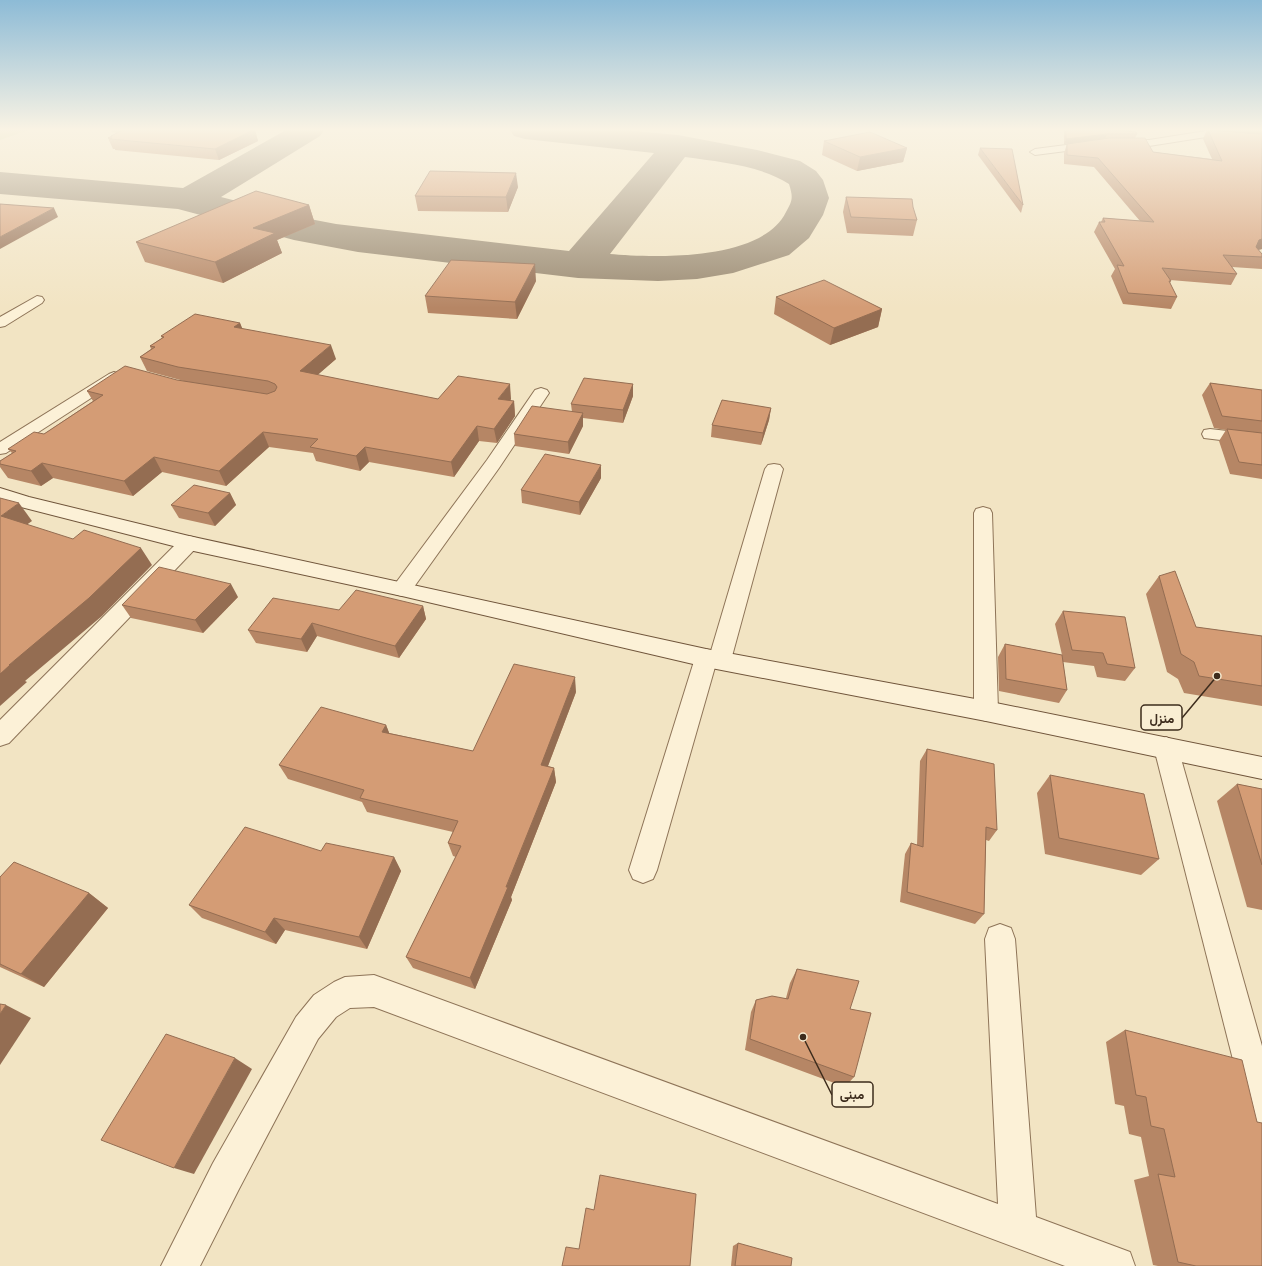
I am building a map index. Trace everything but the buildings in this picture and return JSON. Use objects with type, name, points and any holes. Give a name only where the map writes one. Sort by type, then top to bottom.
[{"type":"street","points":[[0,323],[37,300]]},
{"type":"street","points":[[0,449],[100,384],[122,374],[128,374]]},
{"type":"street","points":[[402,589],[494,464],[541,393]]},
{"type":"street","points":[[1210,434],[1262,440]]},
{"type":"street","points":[[643,870],[774,469]]},
{"type":"street","points":[[0,494],[24,502],[189,543],[713,659],[986,711],[1262,768]]},
{"type":"street","points":[[983,514],[986,711]]},
{"type":"street","points":[[0,736],[189,543]]},
{"type":"street","points":[[1166,748],[1262,1107]]},
{"type":"street","points":[[1000,939],[1018,1230]]},
{"type":"street","points":[[180,1266],[226,1176],[307,1028],[325,1006],[345,993],[374,991],[1106,1264]]},
{"type":"taxiway","points":[[74,189],[178,198],[208,204],[294,228],[358,239],[578,265],[658,269],[733,261],[775,246],[789,235],[800,222],[811,198],[808,189]]},
{"type":"taxiway","points":[[189,200],[208,189]]},
{"type":"taxiway","points":[[580,265],[642,189]]},
{"type":"place","name":"منزل","points":[[1217,676]]},
{"type":"place","name":"مبنى","points":[[803,1037]]}]
